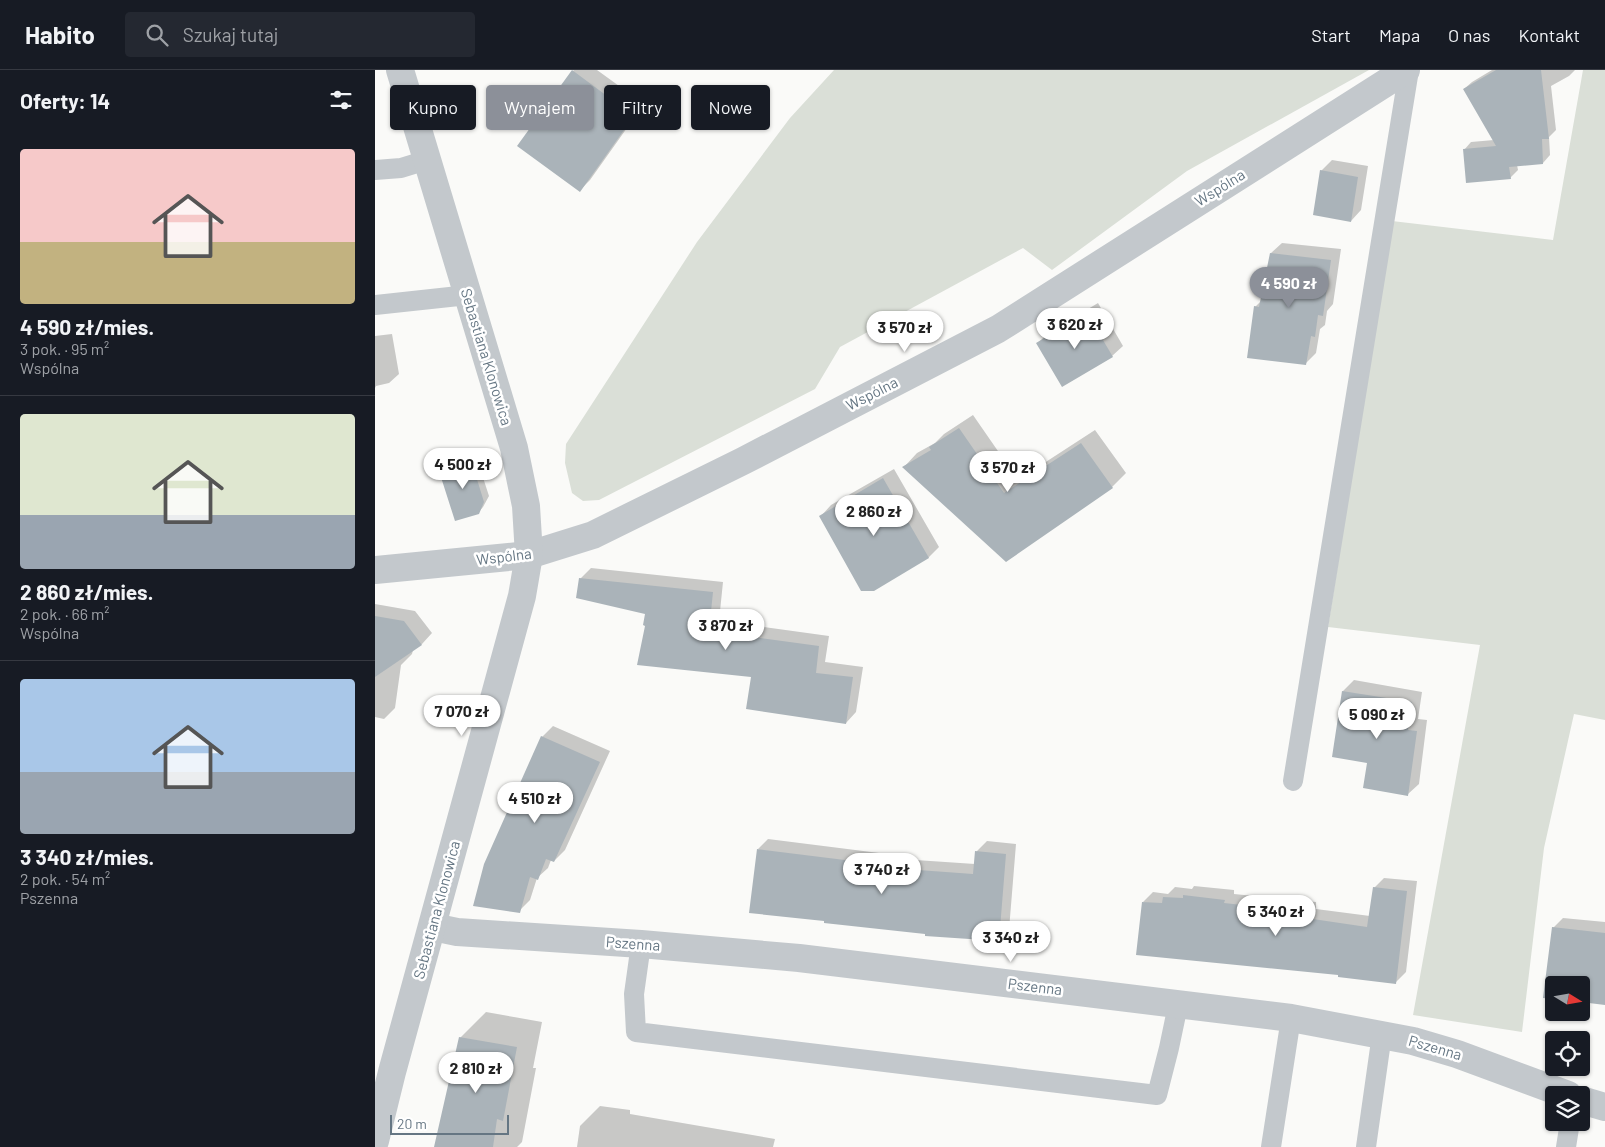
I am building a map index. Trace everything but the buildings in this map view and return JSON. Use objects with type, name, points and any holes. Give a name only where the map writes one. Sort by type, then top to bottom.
[{"type":"street","name":"Sebastiana Klonowica","points":[[375,1141],[392,1072],[522,596],[529,555],[526,506],[514,448],[400,70]]},
{"type":"street","name":"Wspólna","points":[[375,570],[529,555],[601,531],[751,457],[998,329],[1407,70]]},
{"type":"street","name":"Pszenna","points":[[433,927],[457,932],[641,944],[799,958],[1291,1018],[1413,1041],[1457,1054],[1545,1087]]},
{"type":"street","points":[[1590,1103],[1605,1107]]},
{"type":"lane","points":[[1293,780],[1407,70]]},
{"type":"lane","points":[[375,170],[401,168],[427,160]]},
{"type":"lane","points":[[375,305],[468,295]]},
{"type":"lane","points":[[641,944],[634,994],[636,1032],[1157,1095],[1169,1048],[1177,1005]]},
{"type":"lane","points":[[1271,1147],[1291,1018]]},
{"type":"lane","points":[[1366,1147],[1382,1034]]},
{"type":"lane","points":[[1566,1147],[1569,1131]]},
{"type":"shaded area","points":[[834,70],[1369,70],[1187,171],[1052,270],[1023,248],[840,347],[815,389],[599,500],[583,501],[572,493],[565,463],[566,444],[697,242],[790,118]]},
{"type":"shaded area","points":[[1583,70],[1605,70],[1605,720],[1574,714],[1544,848],[1522,1032],[1413,1015],[1480,645],[1328,627],[1392,221],[1553,240]]}]
